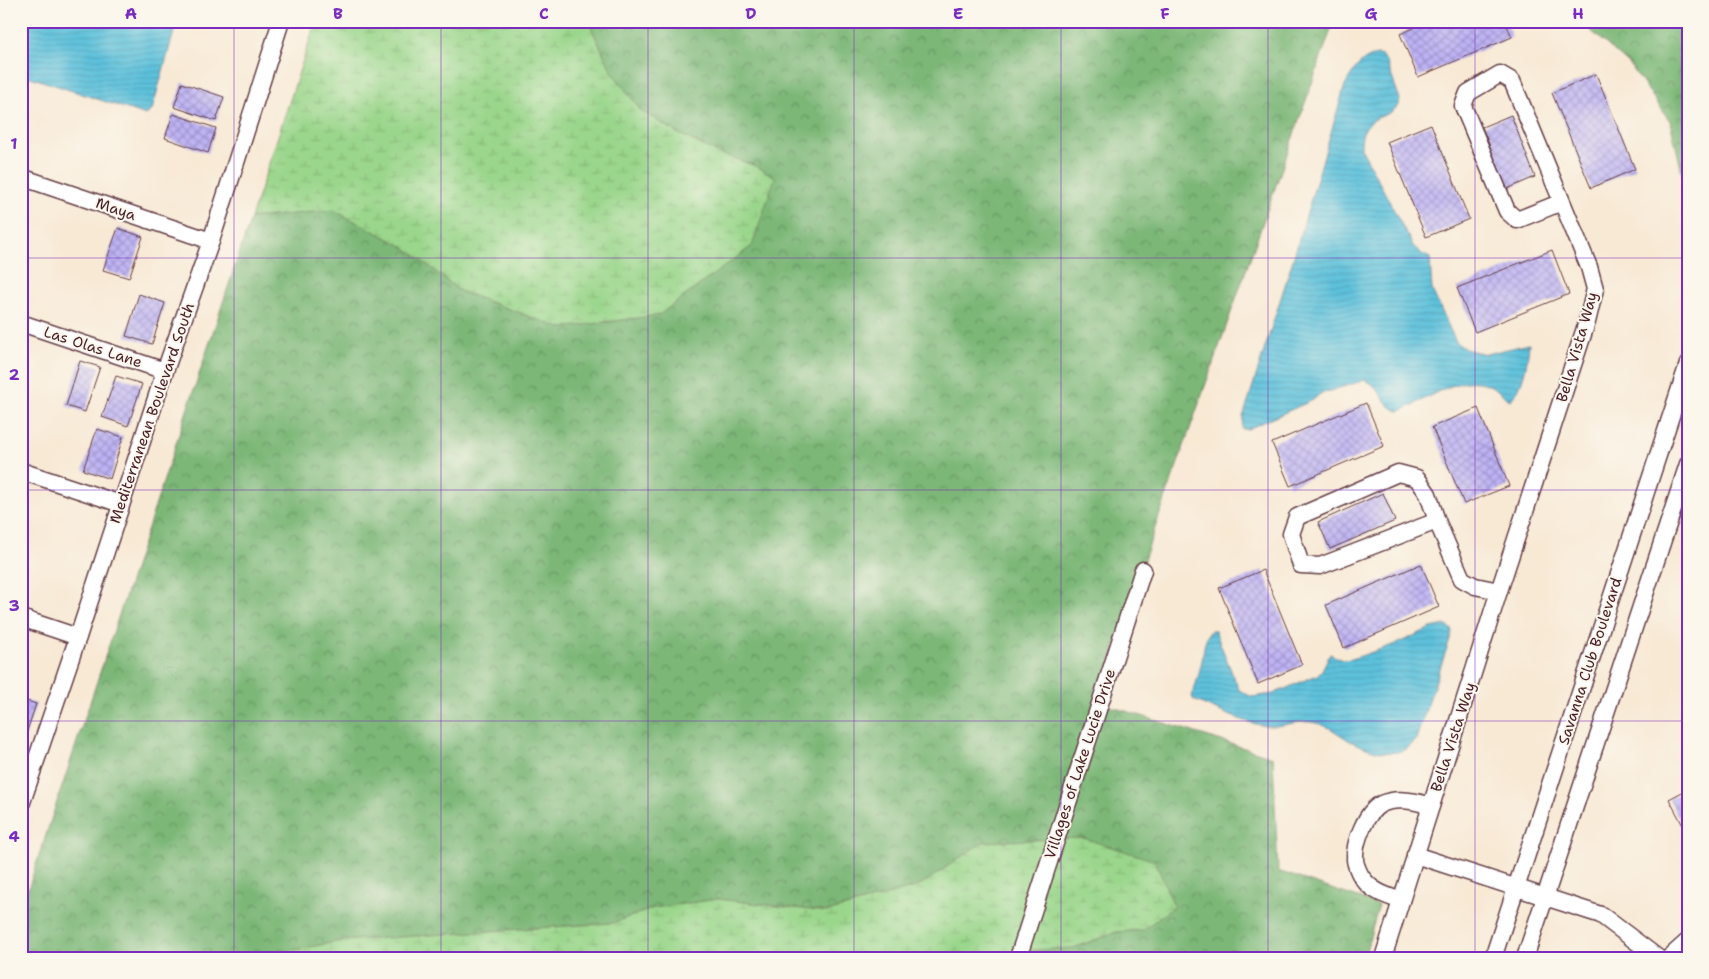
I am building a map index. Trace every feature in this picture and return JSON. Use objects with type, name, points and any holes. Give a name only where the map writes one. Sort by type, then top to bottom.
[{"type":"street","name":"Mediterranean Boulevard South","points":[[21,805],[26,770],[78,636],[210,241],[281,21]]},
{"type":"street","name":"Bella Vista Way","points":[[1383,958],[1499,590],[1587,322],[1595,289],[1589,267],[1512,81],[1500,74],[1468,93],[1463,106],[1507,211],[1517,220],[1562,202]]},
{"type":"street","name":"Maya","points":[[21,177],[210,241]]},
{"type":"street","name":"Las Olas Lane","points":[[21,323],[165,371]]},
{"type":"street","name":"Savanna Club Boulevard","points":[[1493,958],[1688,364]]},
{"type":"street","name":"Savanna Club Boulevard","points":[[1525,958],[1688,464]]},
{"type":"street","points":[[21,471],[121,504]]},
{"type":"street","points":[[1437,521],[1320,566],[1301,565],[1291,534],[1297,517],[1398,473],[1417,478],[1428,494],[1437,521],[1462,579],[1475,586],[1499,590]]},
{"type":"street","name":"Villages of Lake Lucie Drive","points":[[1018,958],[1143,570]]},
{"type":"street","points":[[21,618],[78,636]]},
{"type":"street","points":[[1401,901],[1381,894],[1364,880],[1355,860],[1358,838],[1367,818],[1381,804],[1398,800],[1419,802],[1431,806]]},
{"type":"street","points":[[1415,855],[1601,915],[1658,958]]},
{"type":"street","points":[[1669,958],[1688,941]]},
{"type":"green space","points":[[316,21],[588,21],[612,72],[641,111],[679,134],[718,153],[756,166],[775,177],[752,246],[659,315],[561,328],[460,291],[406,248],[334,210],[251,218]]},
{"type":"green space","points":[[588,21],[1334,21],[1150,542],[1097,702],[1273,757],[1278,871],[1379,905],[1364,958],[1018,958],[1034,950],[1073,948],[1116,932],[1143,930],[1083,838],[983,842],[919,886],[827,912],[718,899],[654,908],[613,923],[341,941],[254,958],[21,958],[21,910],[251,218],[334,210],[406,248],[460,291],[561,328],[659,315],[752,246],[756,166],[718,153],[679,134],[641,111],[612,72]]},
{"type":"green space","points":[[1580,21],[1688,21],[1688,198],[1670,121],[1630,65]]},
{"type":"green space","points":[[1083,838],[1155,861],[1174,906],[1143,930],[1116,932],[1073,948],[1034,950],[1018,958],[254,958],[341,941],[613,923],[654,908],[718,899],[827,912],[919,886],[983,842]]},
{"type":"water","points":[[21,21],[177,21],[152,110],[146,115],[21,74]]},
{"type":"water","points":[[1378,55],[1382,56],[1386,61],[1400,99],[1392,111],[1372,121],[1366,127],[1362,135],[1361,148],[1413,246],[1430,258],[1432,290],[1456,342],[1465,349],[1486,354],[1529,344],[1526,366],[1521,382],[1515,395],[1510,400],[1491,386],[1479,382],[1467,382],[1444,389],[1399,411],[1393,409],[1375,387],[1365,380],[1320,394],[1313,400],[1248,429],[1242,429],[1243,417],[1292,263],[1345,85],[1354,70],[1362,62]]},
{"type":"water","points":[[1445,625],[1451,629],[1450,639],[1416,739],[1403,750],[1394,752],[1376,751],[1350,741],[1329,728],[1316,723],[1304,722],[1271,726],[1253,723],[1212,708],[1194,700],[1192,697],[1205,642],[1211,630],[1215,631],[1239,690],[1252,697],[1273,694],[1317,675],[1322,670],[1330,654],[1342,660],[1352,659],[1396,644],[1431,628]]},
{"type":"building","points":[[1429,21],[1505,21],[1512,37],[1418,77],[1400,34]]},
{"type":"building","points":[[1596,74],[1635,169],[1591,188],[1552,93]]},
{"type":"building","points":[[182,83],[224,97],[216,121],[174,107]]},
{"type":"building","points":[[173,114],[216,128],[208,153],[165,138]]},
{"type":"building","points":[[1511,115],[1535,177],[1507,189],[1482,127]]},
{"type":"building","points":[[1431,124],[1469,219],[1426,237],[1387,142]]},
{"type":"building","points":[[118,228],[143,237],[129,278],[103,270]]},
{"type":"building","points":[[1552,250],[1569,294],[1475,332],[1457,288]]},
{"type":"building","points":[[139,294],[165,303],[152,344],[126,336]]},
{"type":"building","points":[[80,361],[100,367],[85,412],[66,406]]},
{"type":"building","points":[[116,376],[142,384],[128,426],[102,417]]},
{"type":"building","points":[[1366,403],[1384,446],[1290,486],[1272,443]]},
{"type":"building","points":[[1478,408],[1509,486],[1464,504],[1432,427]]},
{"type":"building","points":[[97,429],[123,437],[110,479],[83,470]]},
{"type":"building","points":[[1383,493],[1395,521],[1330,549],[1318,522]]},
{"type":"building","points":[[1421,564],[1439,607],[1344,648],[1326,605]]},
{"type":"building","points":[[1263,570],[1302,665],[1258,684],[1219,588]]},
{"type":"building","points":[[21,699],[36,704],[22,746],[21,746]]},
{"type":"building","points":[[1688,789],[1688,835],[1669,799]]}]
